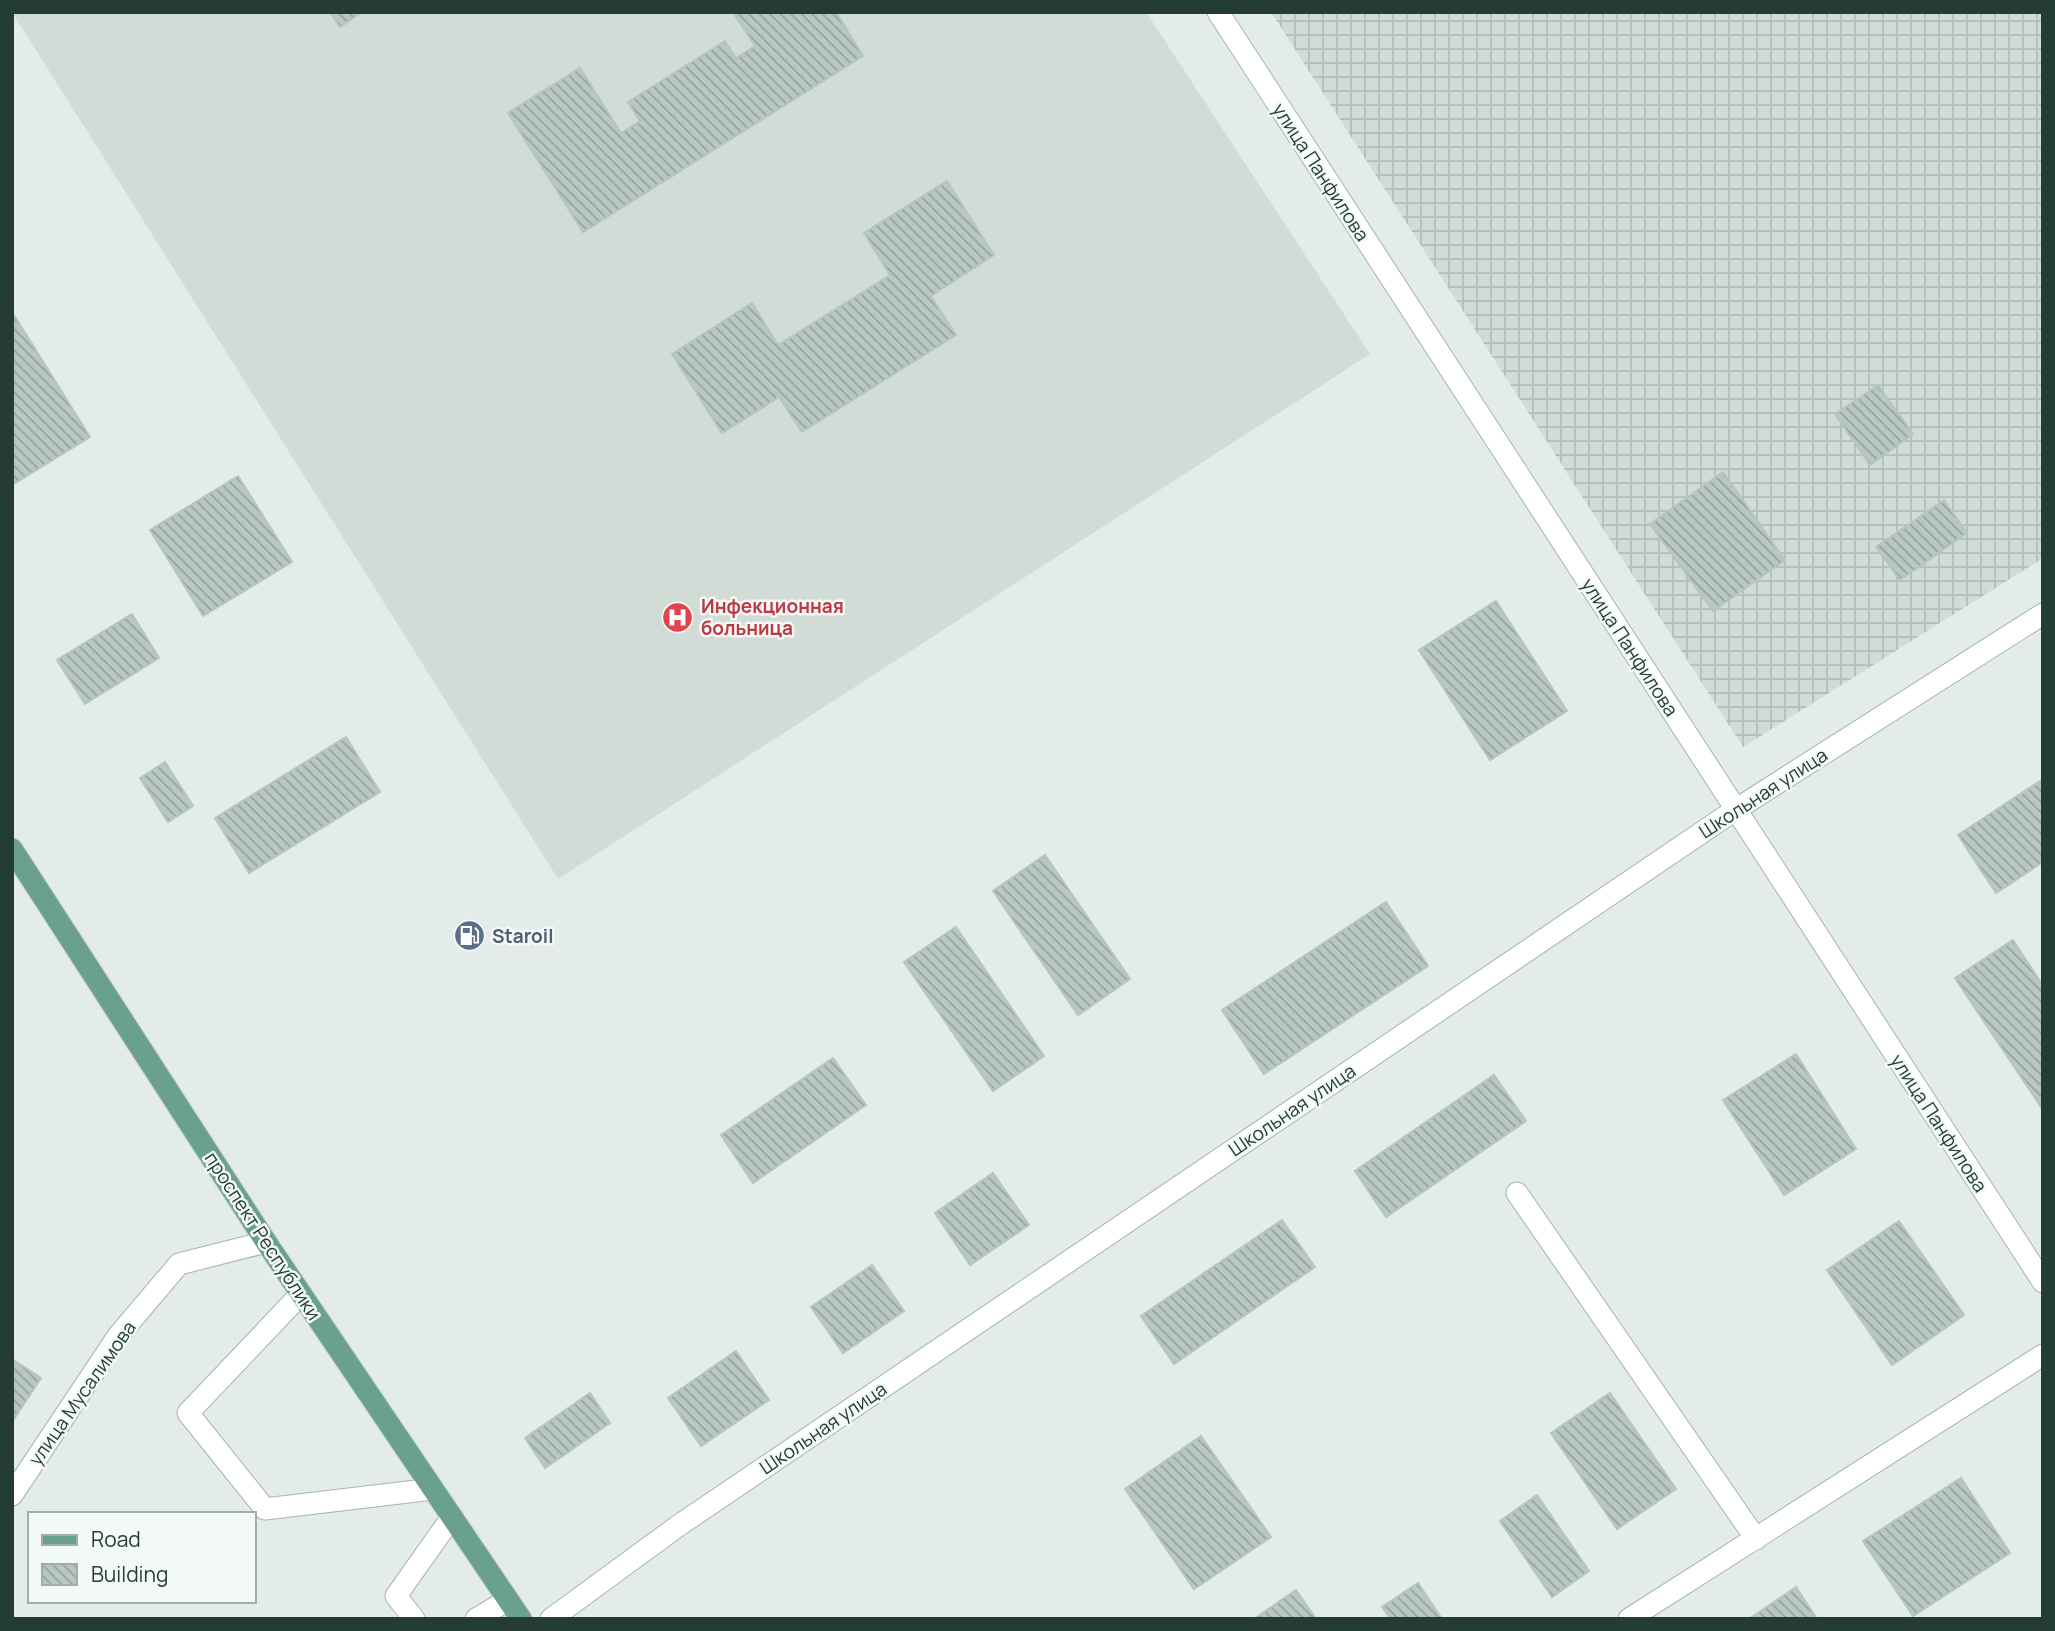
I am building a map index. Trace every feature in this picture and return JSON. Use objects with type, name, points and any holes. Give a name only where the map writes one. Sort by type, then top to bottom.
[{"type":"main road","name":"проспект Республики","points":[[12,849],[266,1242],[521,1619]]},
{"type":"street","name":"улица Панфилова","points":[[1218,12],[2043,1282]]},
{"type":"street","name":"Школьная улица","points":[[551,1619],[678,1526],[1735,810],[2043,614]]},
{"type":"street","points":[[1517,1193],[1756,1539]]},
{"type":"street","name":"улица Мусалимова","points":[[12,1495],[118,1336],[179,1264],[266,1242]]},
{"type":"street","points":[[301,1294],[188,1413],[265,1509],[433,1489]]},
{"type":"street","points":[[1629,1619],[2043,1355]]},
{"type":"street","points":[[414,1619],[396,1596],[452,1517]]},
{"type":"street","points":[[476,1619],[508,1600]]},
{"type":"shaded area","name":"Инфекционная больница","points":[[12,12],[1146,12],[1370,354],[558,879]]},
{"type":"shaded area","points":[[1271,12],[2043,12],[2043,558],[1743,747]]},
{"type":"building","points":[[330,12],[362,12],[340,27]]},
{"type":"building","points":[[733,12],[836,12],[863,56],[583,232],[508,113],[580,68],[621,133],[640,121],[628,102],[725,41],[736,58],[755,46]]},
{"type":"building","points":[[947,181],[994,255],[931,296],[956,335],[802,432],[779,397],[722,433],[672,354],[752,303],[778,345],[890,275],[864,233]]},
{"type":"building","points":[[12,312],[90,437],[12,485]]},
{"type":"building","points":[[1878,385],[1913,434],[1870,465],[1835,414]]},
{"type":"building","points":[[1723,472],[1785,560],[1713,611],[1650,524]]},
{"type":"building","points":[[238,476],[292,562],[203,616],[150,530]]},
{"type":"building","points":[[1944,500],[1967,533],[1900,580],[1876,547]]},
{"type":"building","points":[[1496,601],[1567,711],[1490,760],[1419,650]]},
{"type":"building","points":[[132,614],[159,658],[85,704],[57,660]]},
{"type":"building","points":[[346,737],[380,792],[249,873],[215,818]]},
{"type":"building","points":[[165,762],[193,806],[168,822],[140,778]]},
{"type":"building","points":[[2043,779],[2043,862],[1996,893],[1958,835]]},
{"type":"building","points":[[1045,855],[1130,979],[1078,1015],[993,891]]},
{"type":"building","points":[[1386,902],[1428,966],[1264,1074],[1222,1010]]},
{"type":"building","points":[[956,927],[1044,1056],[993,1091],[904,962]]},
{"type":"building","points":[[2013,940],[2043,986],[2043,1110],[1955,978]]},
{"type":"building","points":[[1796,1054],[1856,1149],[1784,1195],[1723,1100]]},
{"type":"building","points":[[833,1058],[866,1105],[753,1183],[721,1135]]},
{"type":"building","points":[[1494,1075],[1526,1121],[1386,1217],[1355,1171]]},
{"type":"building","points":[[993,1173],[1029,1225],[970,1265],[935,1213]]},
{"type":"building","points":[[1282,1220],[1315,1267],[1174,1364],[1141,1316]]},
{"type":"building","points":[[1899,1221],[1964,1315],[1892,1365],[1827,1270]]},
{"type":"building","points":[[872,1265],[904,1311],[843,1353],[811,1307]]},
{"type":"building","points":[[736,1351],[769,1400],[701,1446],[668,1398]]},
{"type":"building","points":[[12,1359],[41,1378],[12,1422]]},
{"type":"building","points":[[590,1393],[610,1423],[545,1468],[525,1438]]},
{"type":"building","points":[[1610,1393],[1676,1489],[1617,1529],[1551,1433]]},
{"type":"building","points":[[1201,1436],[1271,1537],[1194,1589],[1125,1489]]},
{"type":"building","points":[[1961,1478],[2010,1553],[1913,1616],[1863,1541]]},
{"type":"building","points":[[1537,1495],[1589,1571],[1552,1597],[1500,1521]]},
{"type":"building","points":[[1418,1583],[1442,1619],[1391,1619],[1382,1607]]},
{"type":"building","points":[[1796,1587],[1817,1619],[1749,1619]]},
{"type":"building","points":[[1296,1590],[1316,1619],[1254,1619]]},
{"type":"place","name":"Инфекционная больница","points":[[678,617]]},
{"type":"place","name":"Staroil","points":[[469,936]]}]
